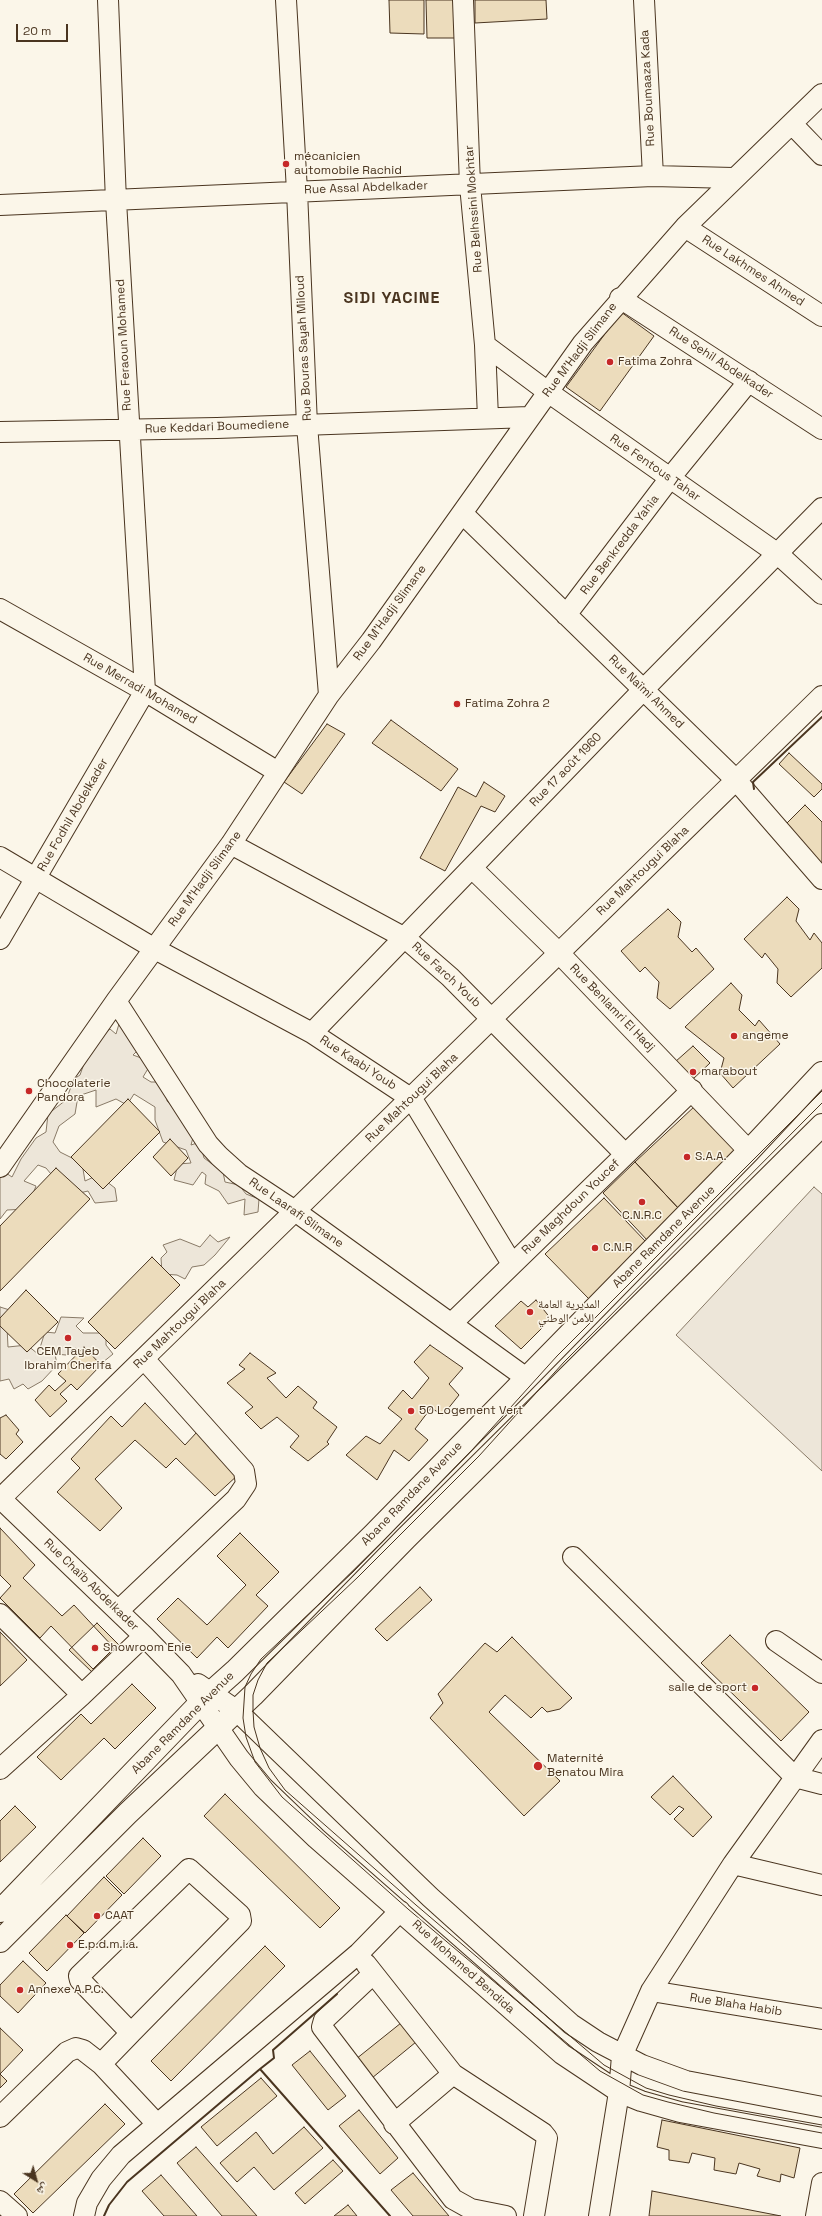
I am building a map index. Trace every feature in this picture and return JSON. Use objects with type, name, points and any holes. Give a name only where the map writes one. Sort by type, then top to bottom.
[{"type":"main road","name":"Abane Ramdane Avenue","points":[[0,1911],[206,1698],[374,1534],[525,1377],[749,1151],[822,1073]]},
{"type":"main road","points":[[0,1941],[128,1813],[236,1710],[254,1695],[443,1501],[822,1125]]},
{"type":"street","name":"Rue Feraoun Mohamed","points":[[108,0],[116,201],[145,691]]},
{"type":"street","name":"Rue Bouras Sayah Miloud","points":[[286,0],[297,191],[307,425],[329,695]]},
{"type":"street","name":"Rue Belhssini Mokhtar","points":[[463,0],[470,185],[485,345],[488,418]]},
{"type":"street","name":"Rue Boumaaza Kada","points":[[644,0],[653,176]]},
{"type":"street","name":"Rue M'Hadji Slimane","points":[[0,1167],[116,1001],[231,844],[329,695],[371,641],[583,343],[620,298],[684,227],[733,178],[792,124],[822,94]]},
{"type":"street","points":[[792,124],[822,155]]},
{"type":"street","name":"Rue Assal Abdelkader","points":[[0,206],[297,191],[470,185],[653,176],[733,178]]},
{"type":"street","name":"Rue Lakhmes Ahmed","points":[[684,227],[822,316]]},
{"type":"street","name":"Rue Sehil Abdelkader","points":[[620,298],[822,429]]},
{"type":"street","name":"Rue Fentous Tahar","points":[[485,345],[548,392],[778,554],[822,594]]},
{"type":"street","name":"Rue Benkredda Yahia","points":[[566,615],[670,478],[749,381]]},
{"type":"street","name":"Rue Keddari Boumediene","points":[[0,432],[307,425],[530,417]]},
{"type":"street","name":"Rue 17 août 1960","points":[[312,1033],[644,689],[822,508]]},
{"type":"street","name":"Rue Naïmi Ahmed","points":[[462,513],[736,780],[822,879]]},
{"type":"street","name":"Rue Merradi Mohamed","points":[[0,609],[145,691],[278,772]]},
{"type":"street","name":"Rue Fodhil Abdelkader","points":[[0,939],[145,691]]},
{"type":"street","name":"Rue Mahtougui Blaha","points":[[0,1498],[412,1098],[822,696]]},
{"type":"street","name":"Rue Farch Youb","points":[[231,844],[405,938],[450,977],[492,1018],[625,1154]]},
{"type":"street","name":"Rue Kaabi Youb","points":[[0,857],[155,948],[312,1033],[412,1098],[512,1264]]},
{"type":"street","name":"Rue Benlamri El Hadj","points":[[472,868],[559,953],[749,1151]]},
{"type":"street","name":"Rue Laarafi Slimane","points":[[116,1001],[208,1144],[239,1174],[295,1211],[525,1377]]},
{"type":"street","name":"Rue Maghdoun Youcef","points":[[452,1323],[692,1090]]},
{"type":"street","points":[[118,1611],[236,1499],[246,1484],[244,1471],[144,1359]]},
{"type":"street","name":"Rue Chaïb Abdelkader","points":[[0,1498],[144,1636],[206,1698],[236,1710],[430,1897],[571,2024],[622,2056],[686,2081],[822,2107]]},
{"type":"street","points":[[572,1557],[795,1777],[822,1784]]},
{"type":"street","points":[[0,1614],[82,1695]]},
{"type":"street","points":[[0,1769],[82,1695],[144,1636]]},
{"type":"street","points":[[776,1641],[822,1673]]},
{"type":"street","name":"Rue Mohamed Bendida","points":[[206,1698],[218,1728],[263,1787],[316,1838],[400,1911],[531,2029],[562,2054],[619,2092],[680,2112],[822,2138]]},
{"type":"street","points":[[599,2216],[619,2092],[622,2056],[651,1991],[733,1864],[822,1740]]},
{"type":"street","points":[[733,1864],[822,1885]]},
{"type":"street","points":[[101,2064],[241,1921],[240,1915],[191,1869],[186,1871],[79,1976],[80,1980],[131,2033]]},
{"type":"street","points":[[84,2216],[87,2203],[101,2179],[121,2155],[359,1953],[400,1911]]},
{"type":"street","points":[[359,1953],[373,1974],[453,2074],[543,2133],[547,2138],[534,2216]]},
{"type":"street","points":[[373,1974],[324,2020],[322,2026],[394,2124],[453,2199],[461,2205],[471,2209],[506,2216]]},
{"type":"street","name":"Rue Blaha Habib","points":[[651,1991],[822,2019]]},
{"type":"street","points":[[0,2117],[71,2050],[80,2048],[101,2064],[157,2124]]},
{"type":"street","points":[[394,2124],[453,2074]]},
{"type":"street","points":[[816,2216],[822,2183]]},
{"type":"street","points":[[0,2201],[18,2216]]},
{"type":"shaded area","points":[[119,1024],[140,1048],[133,1055],[152,1062],[143,1077],[151,1082],[166,1082],[167,1101],[195,1130],[191,1145],[200,1142],[204,1158],[223,1172],[225,1182],[239,1185],[246,1194],[259,1199],[258,1212],[244,1215],[245,1199],[228,1204],[219,1191],[205,1184],[206,1175],[202,1172],[193,1185],[174,1180],[178,1164],[191,1163],[186,1150],[163,1142],[155,1120],[155,1107],[134,1094],[127,1105],[116,1099],[96,1107],[96,1090],[78,1096],[75,1114],[59,1126],[53,1142],[60,1152],[82,1163],[85,1181],[98,1175],[115,1188],[117,1201],[95,1203],[88,1191],[71,1195],[61,1186],[46,1168],[38,1165],[24,1181],[36,1186],[27,1209],[7,1210],[0,1219],[0,1178],[6,1173],[12,1177],[21,1159],[36,1138],[46,1132],[48,1114],[66,1100],[74,1079],[80,1075],[86,1058],[97,1039],[110,1029],[116,1034]]},
{"type":"shaded area","points":[[814,1187],[822,1194],[822,1471],[676,1335]]},
{"type":"shaded area","points":[[210,1235],[218,1242],[230,1237],[215,1255],[204,1265],[192,1267],[185,1279],[177,1275],[162,1274],[161,1258],[167,1252],[163,1245],[180,1239],[200,1247]]},
{"type":"shaded area","points":[[0,1307],[16,1312],[7,1327],[8,1347],[27,1345],[38,1354],[45,1332],[55,1333],[61,1317],[84,1318],[76,1326],[83,1333],[106,1333],[106,1345],[113,1354],[97,1367],[78,1364],[76,1348],[66,1355],[55,1354],[57,1365],[42,1381],[28,1389],[23,1384],[14,1389],[9,1379],[0,1381]]},
{"type":"building","points":[[389,0],[424,0],[424,34],[390,33]]},
{"type":"building","points":[[426,0],[458,0],[459,38],[427,38]]},
{"type":"building","points":[[475,0],[546,0],[547,19],[475,23]]},
{"type":"building","name":"Fatima Zohra","points":[[621,312],[654,336],[600,411],[566,387]]},
{"type":"building","points":[[391,720],[458,769],[441,791],[372,743]]},
{"type":"building","points":[[327,724],[345,734],[302,794],[284,782]]},
{"type":"building","points":[[789,753],[822,784],[822,789],[814,797],[779,764]]},
{"type":"building","points":[[484,782],[505,796],[495,812],[481,806],[445,871],[420,858],[458,787],[476,797]]},
{"type":"building","points":[[805,805],[822,822],[822,871],[780,830]]},
{"type":"building","points":[[787,897],[799,909],[796,921],[810,940],[814,933],[822,943],[822,968],[791,997],[777,983],[778,969],[765,953],[762,958],[744,939]]},
{"type":"building","points":[[668,909],[681,922],[678,937],[692,952],[696,948],[714,969],[670,1009],[657,998],[659,982],[645,967],[640,972],[621,951]]},
{"type":"building","name":"angeme","points":[[731,983],[742,995],[739,1010],[755,1026],[759,1020],[780,1044],[733,1088],[720,1073],[724,1058],[685,1027]]},
{"type":"building","name":"marabout","points":[[693,1046],[710,1063],[692,1080],[675,1062]]},
{"type":"building","points":[[128,1099],[160,1132],[103,1189],[71,1157]]},
{"type":"building","name":"S.A.A.","points":[[695,1106],[739,1153],[680,1210],[635,1162]]},
{"type":"building","points":[[170,1139],[188,1158],[171,1176],[153,1157]]},
{"type":"building","name":"C.N.R.C","points":[[635,1162],[680,1210],[648,1241],[603,1193]]},
{"type":"building","points":[[56,1168],[90,1199],[0,1291],[0,1226]]},
{"type":"building","name":"C.N.R","points":[[604,1198],[646,1242],[589,1299],[545,1254]]},
{"type":"building","points":[[152,1257],[180,1285],[115,1349],[88,1322]]},
{"type":"building","points":[[26,1290],[58,1322],[27,1352],[0,1326],[0,1318]]},
{"type":"building","points":[[536,1300],[551,1319],[521,1349],[495,1326],[521,1301],[528,1307]]},
{"type":"building","name":"50 Logement Vert","points":[[430,1345],[463,1368],[449,1384],[459,1395],[443,1415],[431,1408],[415,1429],[428,1440],[409,1461],[394,1450],[377,1480],[346,1455],[366,1436],[380,1444],[402,1419],[388,1408],[403,1390],[412,1399],[429,1378],[414,1362]]},
{"type":"building","points":[[84,1347],[101,1365],[77,1390],[71,1384],[60,1394],[67,1401],[50,1417],[35,1400],[49,1385],[55,1391],[66,1381],[58,1374]]},
{"type":"building","points":[[250,1353],[276,1373],[267,1378],[286,1398],[298,1386],[317,1402],[313,1408],[337,1427],[327,1442],[329,1444],[308,1461],[290,1447],[299,1436],[277,1417],[261,1429],[245,1413],[253,1407],[227,1383],[245,1369],[239,1365]]},
{"type":"building","points":[[145,1403],[185,1445],[197,1432],[239,1474],[215,1496],[176,1458],[166,1468],[135,1440],[95,1479],[122,1508],[100,1531],[57,1492],[80,1468],[71,1459],[111,1416],[122,1427]]},
{"type":"building","points":[[6,1415],[19,1430],[16,1434],[23,1442],[6,1459],[0,1454],[0,1418]]},
{"type":"building","points":[[0,1528],[35,1565],[23,1578],[62,1616],[74,1605],[114,1648],[93,1669],[51,1626],[40,1638],[0,1598],[11,1586],[0,1575]]},
{"type":"building","points":[[240,1533],[279,1572],[256,1595],[268,1606],[228,1648],[217,1637],[197,1658],[157,1619],[178,1598],[207,1625],[246,1585],[217,1556]]},
{"type":"building","points":[[420,1587],[432,1600],[387,1641],[375,1629]]},
{"type":"building","name":"Showroom Enie","points":[[97,1623],[120,1646],[93,1673],[69,1650]]},
{"type":"building","points":[[0,1632],[27,1660],[0,1686]]},
{"type":"building","name":"salle de sport","points":[[730,1635],[809,1712],[781,1741],[701,1663]]},
{"type":"building","name":"Maternité Benatou Mira","points":[[512,1637],[572,1698],[560,1709],[547,1712],[542,1707],[531,1718],[505,1695],[489,1712],[560,1781],[524,1816],[430,1718],[443,1703],[438,1694],[485,1643],[497,1652]]},
{"type":"building","points":[[132,1684],[156,1708],[115,1749],[104,1738],[61,1780],[37,1757],[81,1714],[91,1724]]},
{"type":"building","points":[[673,1776],[712,1817],[693,1837],[674,1819],[684,1809],[679,1806],[670,1815],[651,1797]]},
{"type":"building","points":[[225,1794],[340,1908],[320,1928],[204,1816]]},
{"type":"building","points":[[15,1806],[36,1827],[0,1862],[0,1821]]},
{"type":"building","points":[[143,1838],[161,1856],[124,1894],[106,1876]]},
{"type":"building","points":[[104,1877],[122,1895],[85,1933],[67,1916]]},
{"type":"building","points":[[66,1915],[84,1933],[47,1971],[29,1953]]},
{"type":"building","points":[[265,1946],[285,1966],[171,2081],[151,2061]]},
{"type":"building","name":"Annexe A.P.C.","points":[[23,1961],[46,1983],[18,2013],[0,1996],[0,1985]]},
{"type":"building","points":[[401,2023],[416,2042],[372,2078],[356,2059]]},
{"type":"building","points":[[0,2028],[23,2050],[0,2074]]},
{"type":"building","points":[[310,2051],[346,2096],[328,2110],[292,2065]]},
{"type":"building","points":[[0,2074],[7,2081],[0,2088]]},
{"type":"building","points":[[261,2078],[277,2096],[217,2146],[201,2127]]},
{"type":"building","points":[[105,2104],[125,2124],[33,2213],[14,2194]]},
{"type":"building","points":[[359,2110],[398,2158],[380,2174],[339,2126]]},
{"type":"building","points":[[662,2120],[800,2148],[794,2178],[781,2174],[780,2182],[757,2176],[760,2169],[739,2163],[736,2174],[714,2170],[715,2158],[692,2153],[689,2163],[669,2160],[669,2150],[657,2147]]},
{"type":"building","points":[[304,2127],[323,2148],[274,2190],[254,2167],[237,2182],[220,2163],[256,2132],[273,2154]]},
{"type":"building","points":[[196,2147],[257,2216],[222,2216],[177,2163]]},
{"type":"building","points":[[333,2160],[343,2171],[305,2204],[295,2193]]},
{"type":"building","points":[[413,2173],[449,2216],[413,2216],[391,2190]]},
{"type":"building","points":[[161,2175],[197,2216],[164,2216],[142,2191]]},
{"type":"building","points":[[652,2191],[781,2216],[649,2216]]},
{"type":"building","points":[[348,2205],[357,2216],[334,2216]]},
{"type":"tram line","points":[[822,1091],[557,1356],[473,1449],[353,1572],[261,1659],[251,1674],[245,1687],[243,1718],[246,1737],[255,1762],[282,1797],[408,1909],[600,2071],[643,2095],[668,2102],[714,2113],[822,2133]]},
{"type":"tram line","points":[[822,1103],[564,1362],[479,1456],[358,1577],[267,1663],[258,1680],[253,1695],[254,1727],[260,1748],[269,1768],[285,1790],[416,1905],[604,2065],[646,2088],[669,2095],[716,2106],[822,2125]]},
{"type":"wall","points":[[754,789],[753,782],[822,717]]},
{"type":"wall","points":[[260,2069],[274,2058],[273,2050],[337,1994]]},
{"type":"wall","points":[[104,2216],[109,2205],[127,2182],[260,2069],[390,2216]]},
{"type":"place","name":"mécanicien automobile Rachid","points":[[286,164]]},
{"type":"place","name":"Fatima Zohra","points":[[610,362]]},
{"type":"place","name":"Fatima Zohra 2","points":[[457,704]]},
{"type":"place","name":"angeme","points":[[734,1036]]},
{"type":"place","name":"marabout","points":[[693,1072]]},
{"type":"place","name":"Chocolaterie Pandora","points":[[29,1091]]},
{"type":"place","name":"S.A.A.","points":[[687,1157]]},
{"type":"place","name":"C.N.R.C","points":[[642,1202]]},
{"type":"place","name":"C.N.R","points":[[595,1248]]},
{"type":"place","name":"المديرية العامة للأمن الوطني","points":[[530,1312]]},
{"type":"place","name":"CEM Tayeb Ibrahim Cherifa","points":[[68,1338]]},
{"type":"place","name":"50 Logement Vert","points":[[411,1411]]},
{"type":"place","name":"Showroom Enie","points":[[95,1648]]},
{"type":"place","name":"salle de sport","points":[[755,1688]]},
{"type":"place","name":"Maternité Benatou Mira","points":[[538,1766]]},
{"type":"place","name":"CAAT","points":[[97,1916]]},
{"type":"place","name":"E.p.d.m.i.a.","points":[[70,1945]]},
{"type":"place","name":"Annexe A.P.C.","points":[[20,1990]]},
{"type":"district","name":"SIDI YACINE","points":[[392,299]]}]
